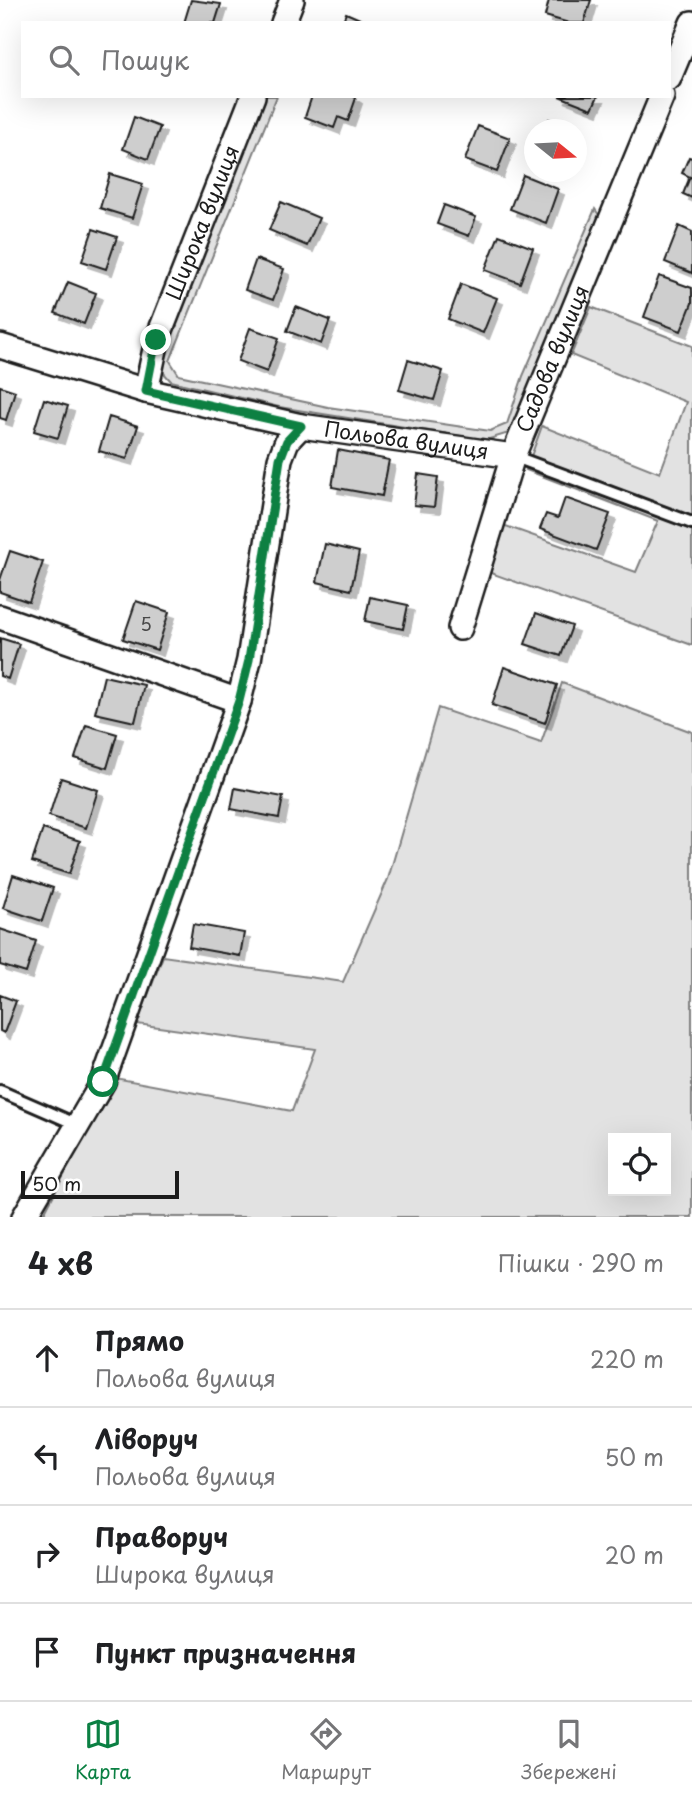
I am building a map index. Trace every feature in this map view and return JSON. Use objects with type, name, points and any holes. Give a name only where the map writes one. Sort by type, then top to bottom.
[{"type":"street","points":[[283,21],[292,0]]},
{"type":"street","points":[[671,73],[692,23]]},
{"type":"street","name":"Широка вулиця","points":[[146,391],[156,340],[252,98]]},
{"type":"street","name":"Садова вулиця","points":[[460,628],[513,456],[661,98]]},
{"type":"street","name":"Польова вулиця","points":[[0,346],[146,391],[301,426],[513,456]]},
{"type":"street","name":"Польова вулиця","points":[[24,1217],[80,1126],[103,1082],[239,701],[249,660],[280,459],[287,441],[301,426]]},
{"type":"street","points":[[0,617],[239,701]]},
{"type":"lane","points":[[513,456],[692,523]]},
{"type":"lane","points":[[0,1091],[80,1126]]},
{"type":"shaded area","points":[[263,98],[276,98],[170,361],[179,375],[328,407],[490,431],[507,424],[523,376],[595,209],[601,218],[509,433],[486,440],[279,407],[171,381],[162,371],[161,348]]},
{"type":"shaded area","points":[[591,307],[692,346],[692,645],[488,572],[503,525],[636,572],[658,521],[526,470],[542,426],[660,473],[686,402],[571,355]]},
{"type":"shaded area","points":[[562,683],[692,732],[692,1217],[42,1217],[115,1078],[292,1111],[315,1049],[137,1024],[163,956],[343,982],[388,879],[438,708],[541,743]]},
{"type":"building","points":[[191,0],[221,4],[216,21],[185,21]]},
{"type":"building","points":[[549,0],[591,0],[585,21],[562,21],[545,16]]},
{"type":"building","points":[[346,13],[364,21],[343,21]]},
{"type":"building","points":[[311,98],[356,98],[348,121],[338,117],[334,128],[305,117]]},
{"type":"building","points":[[564,98],[597,98],[592,109]]},
{"type":"building","points":[[134,117],[160,127],[148,159],[123,149]]},
{"type":"building","points":[[478,126],[510,138],[497,172],[465,160]]},
{"type":"building","points":[[689,157],[692,158],[692,198],[683,194],[690,177],[682,173]]},
{"type":"building","points":[[110,174],[143,184],[132,218],[100,208]]},
{"type":"building","points":[[523,175],[524,182],[540,182],[558,189],[546,223],[510,209]]},
{"type":"building","points":[[281,202],[319,218],[307,246],[269,230]]},
{"type":"building","points":[[444,205],[476,217],[469,236],[437,224]]},
{"type":"building","points":[[679,226],[692,232],[692,273],[665,262]]},
{"type":"building","points":[[93,229],[117,237],[106,269],[82,261]]},
{"type":"building","points":[[499,235],[533,248],[520,283],[485,270]]},
{"type":"building","points":[[256,259],[284,269],[273,300],[245,290]]},
{"type":"building","points":[[659,276],[692,288],[692,303],[681,331],[644,317]]},
{"type":"building","points":[[68,282],[96,293],[84,324],[55,313]]},
{"type":"building","points":[[461,284],[497,298],[483,333],[448,319]]},
{"type":"building","points":[[296,307],[330,320],[321,344],[287,331]]},
{"type":"building","points":[[250,328],[279,338],[267,372],[238,361]]},
{"type":"building","points":[[408,360],[443,371],[434,400],[399,390]]},
{"type":"building","points":[[0,386],[15,391],[6,420],[0,418]]},
{"type":"building","points":[[44,399],[68,406],[58,438],[34,431]]},
{"type":"building","points":[[109,417],[138,426],[127,459],[99,451]]},
{"type":"building","points":[[338,450],[389,460],[382,496],[332,487]]},
{"type":"building","points":[[418,474],[438,477],[434,507],[414,505]]},
{"type":"building","points":[[565,498],[610,514],[596,550],[540,529],[546,514],[558,518]]},
{"type":"building","points":[[325,544],[359,552],[351,590],[317,582]]},
{"type":"building","points":[[10,551],[43,562],[29,602],[0,592],[0,580]]},
{"type":"building","points":[[370,597],[408,605],[403,629],[365,621]]},
{"type":"building","points":[[136,601],[169,612],[157,650],[123,639]]},
{"type":"building","points":[[536,613],[572,626],[561,656],[525,644]]},
{"type":"building","points":[[0,638],[19,644],[8,679],[0,676]]},
{"type":"building","points":[[504,667],[557,685],[545,723],[492,705]]},
{"type":"building","points":[[104,676],[144,685],[135,722],[95,713]]},
{"type":"building","points":[[86,725],[117,734],[107,768],[75,758]]},
{"type":"building","points":[[61,778],[98,790],[86,828],[49,816]]},
{"type":"building","points":[[235,788],[283,797],[279,818],[231,809]]},
{"type":"building","points":[[43,829],[80,841],[69,874],[32,862]]},
{"type":"building","points":[[13,875],[53,888],[42,921],[3,908]]},
{"type":"building","points":[[193,924],[244,933],[240,956],[189,947]]},
{"type":"building","points":[[0,929],[36,941],[26,973],[0,965]]},
{"type":"building","points":[[0,995],[16,1001],[4,1033],[0,1031]]},
{"type":"route","points":[[103,1082],[239,701],[249,660],[280,459],[287,441],[301,426],[146,391],[156,340]]}]
